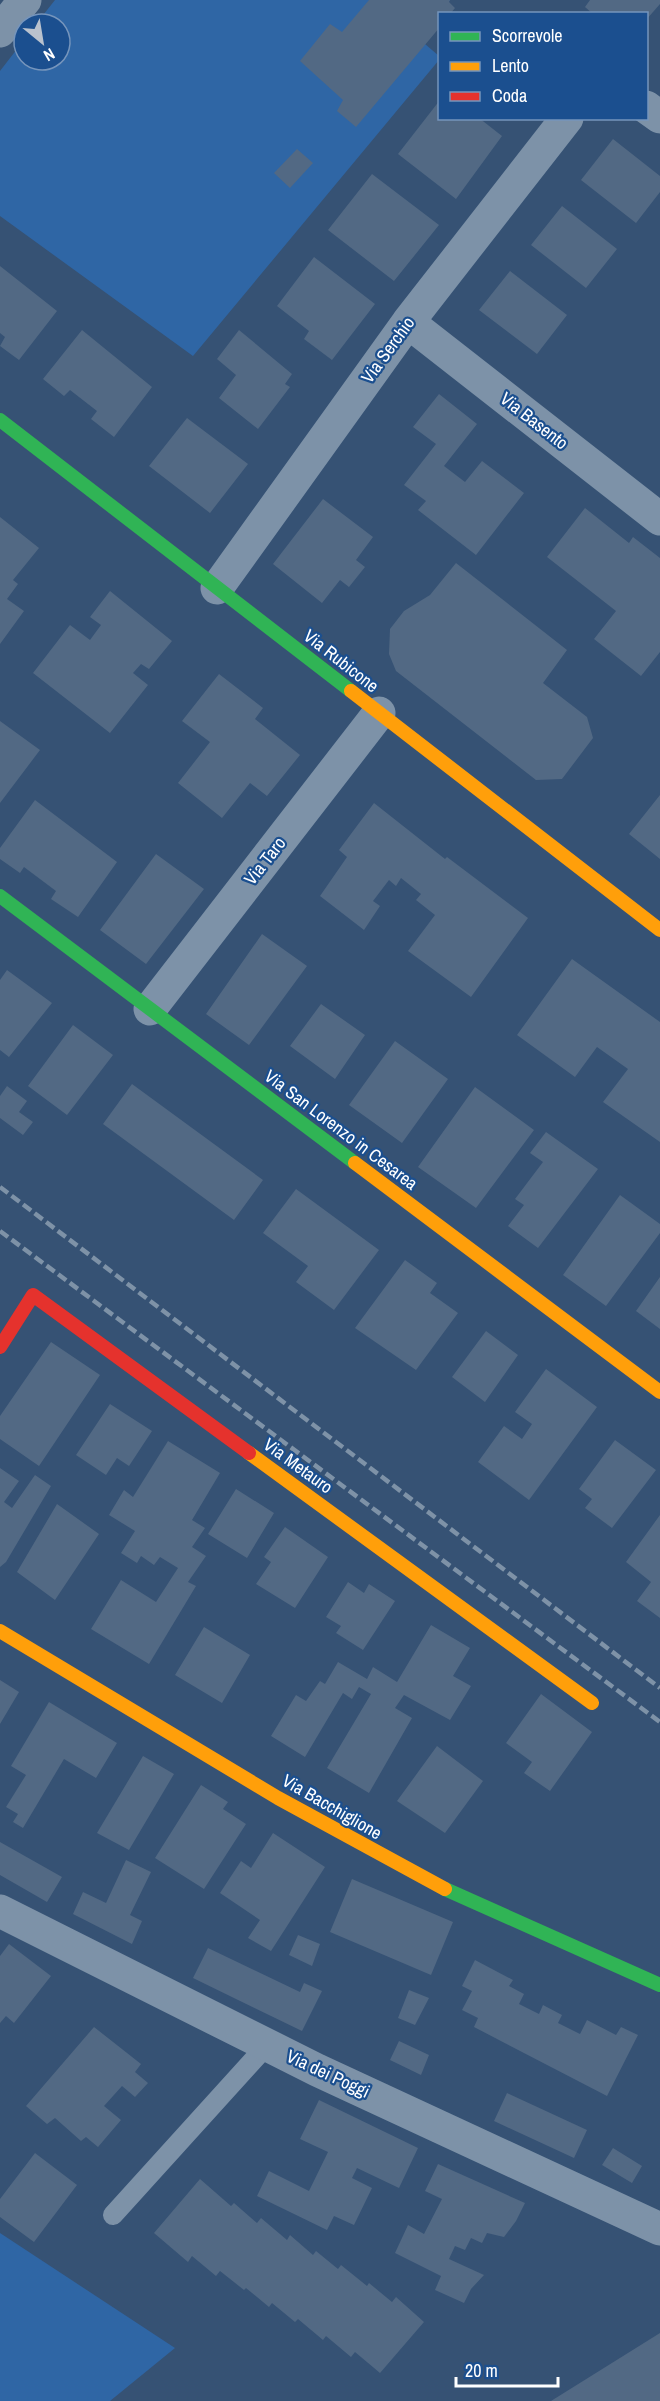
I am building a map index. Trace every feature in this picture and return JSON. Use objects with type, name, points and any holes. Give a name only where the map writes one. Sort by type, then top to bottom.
[{"type":"street","points":[[0,31],[25,0]]},
{"type":"street","points":[[648,108],[660,117]]},
{"type":"street","name":"Via Serchio","points":[[217,588],[408,322],[565,120]]},
{"type":"street","name":"Via Basento","points":[[408,322],[660,519]]},
{"type":"street","name":"Via Rubicone","points":[[0,420],[660,930]]},
{"type":"street","name":"Via Taro","points":[[150,1009],[380,713]]},
{"type":"street","name":"Via San Lorenzo in Cesarea","points":[[0,896],[660,1392]]},
{"type":"street","name":"Via Metauro","points":[[0,1347],[33,1295],[592,1703]]},
{"type":"street","name":"Via Bacchiglione","points":[[0,1631],[152,1723],[372,1851],[478,1903],[660,1985]]},
{"type":"street","name":"Via dei Poggi","points":[[0,1911],[267,2045],[660,2229]]},
{"type":"lane","points":[[113,2215],[267,2045]]},
{"type":"shaded area","points":[[55,0],[450,0],[441,12],[438,12],[438,18],[425,44],[438,55],[438,61],[193,356],[0,216],[0,71],[12,56],[12,72],[72,72],[72,12],[46,12]]},
{"type":"shaded area","points":[[0,2233],[175,2348],[110,2401],[0,2401]]},
{"type":"building","points":[[369,0],[450,0],[449,2],[455,8],[452,12],[438,12],[438,29],[356,127],[337,111],[343,100],[300,61],[330,24],[342,32]]},
{"type":"building","points":[[590,0],[660,0],[660,4],[648,18],[648,12],[591,12],[585,7]]},
{"type":"building","points":[[438,103],[438,120],[482,120],[502,136],[456,199],[398,154]]},
{"type":"building","points":[[613,139],[660,176],[660,192],[636,223],[581,180]]},
{"type":"building","points":[[297,149],[313,163],[290,188],[274,173]]},
{"type":"building","points":[[372,174],[439,225],[394,281],[328,230]]},
{"type":"building","points":[[562,206],[617,249],[586,288],[531,245]]},
{"type":"building","points":[[314,257],[375,304],[332,360],[304,339],[309,331],[277,306]]},
{"type":"building","points":[[0,266],[57,311],[19,360],[0,346],[5,337],[0,333]]},
{"type":"building","points":[[510,271],[567,315],[537,354],[479,310]]},
{"type":"building","points":[[82,330],[152,387],[114,437],[91,419],[97,411],[70,390],[64,396],[43,379]]},
{"type":"building","points":[[239,330],[292,374],[285,384],[290,387],[258,429],[219,398],[236,375],[217,359]]},
{"type":"building","points":[[439,394],[477,424],[444,466],[465,482],[482,461],[524,493],[476,555],[418,510],[426,501],[404,485],[436,444],[413,427]]},
{"type":"building","points":[[187,418],[248,464],[210,513],[149,466]]},
{"type":"building","points":[[323,499],[373,537],[356,560],[365,567],[349,587],[340,580],[322,603],[273,564]]},
{"type":"building","points":[[585,508],[629,543],[633,537],[660,558],[660,652],[641,676],[594,639],[616,611],[547,557]]},
{"type":"building","points":[[0,517],[39,548],[13,580],[18,584],[7,599],[24,611],[0,644]]},
{"type":"building","points":[[456,563],[567,650],[543,683],[587,717],[593,738],[562,779],[536,780],[396,671],[389,654],[390,629],[404,611],[430,595]]},
{"type":"building","points":[[110,591],[172,641],[149,669],[141,664],[133,673],[148,685],[110,733],[33,673],[70,625],[90,640],[101,625],[90,617]]},
{"type":"building","points":[[219,674],[263,708],[255,719],[300,755],[267,796],[250,783],[222,818],[178,783],[210,742],[182,721]]},
{"type":"building","points":[[0,721],[40,750],[0,803]]},
{"type":"building","points":[[660,795],[660,859],[629,834]]},
{"type":"building","points":[[35,800],[117,862],[78,917],[51,899],[56,891],[24,867],[20,873],[0,859],[0,848]]},
{"type":"building","points":[[374,803],[445,859],[447,857],[528,918],[471,997],[408,951],[435,915],[416,900],[421,894],[401,878],[396,886],[389,880],[373,901],[380,906],[364,930],[320,896],[347,857],[339,850]]},
{"type":"building","points":[[156,854],[204,889],[146,964],[100,930]]},
{"type":"building","points":[[262,934],[307,966],[249,1045],[206,1014]]},
{"type":"building","points":[[572,959],[660,1022],[660,1142],[603,1102],[628,1069],[597,1047],[575,1077],[517,1035]]},
{"type":"building","points":[[7,970],[52,1003],[9,1057],[0,1050],[0,980]]},
{"type":"building","points":[[321,1004],[365,1035],[335,1079],[290,1046]]},
{"type":"building","points":[[73,1025],[113,1055],[67,1115],[28,1086]]},
{"type":"building","points":[[395,1041],[448,1079],[402,1143],[349,1105]]},
{"type":"building","points":[[132,1084],[263,1180],[234,1220],[103,1124]]},
{"type":"building","points":[[7,1086],[27,1101],[19,1112],[33,1122],[23,1135],[0,1118],[0,1096]]},
{"type":"building","points":[[475,1087],[534,1130],[476,1208],[418,1167]]},
{"type":"building","points":[[546,1132],[598,1169],[538,1248],[508,1226],[524,1205],[515,1199],[543,1162],[530,1153]]},
{"type":"building","points":[[296,1189],[379,1250],[334,1310],[296,1282],[308,1266],[263,1233]]},
{"type":"building","points":[[620,1195],[660,1224],[660,1233],[606,1306],[563,1275]]},
{"type":"building","points":[[405,1260],[437,1283],[430,1293],[458,1313],[416,1370],[355,1328]]},
{"type":"building","points":[[660,1277],[660,1329],[636,1311]]},
{"type":"building","points":[[486,1331],[518,1355],[485,1402],[452,1377]]},
{"type":"building","points":[[51,1342],[100,1375],[39,1466],[0,1439],[0,1416]]},
{"type":"building","points":[[546,1369],[597,1407],[529,1500],[478,1462],[504,1426],[522,1439],[532,1424],[515,1412]]},
{"type":"building","points":[[110,1404],[152,1431],[129,1466],[117,1458],[106,1475],[76,1455]]},
{"type":"building","points":[[615,1440],[656,1470],[612,1528],[585,1508],[592,1499],[579,1489]]},
{"type":"building","points":[[168,1441],[220,1473],[192,1520],[205,1528],[192,1547],[206,1556],[188,1582],[196,1586],[149,1664],[91,1629],[121,1580],[156,1602],[178,1568],[160,1557],[154,1565],[141,1556],[137,1563],[121,1553],[135,1531],[109,1515],[124,1490],[133,1497]]},
{"type":"building","points":[[0,1468],[19,1481],[4,1502],[12,1508],[35,1475],[51,1486],[6,1562],[0,1567]]},
{"type":"building","points":[[236,1489],[274,1513],[247,1558],[208,1534]]},
{"type":"building","points":[[57,1504],[99,1534],[55,1600],[17,1572]]},
{"type":"building","points":[[660,1515],[660,1618],[637,1601],[651,1582],[626,1562]]},
{"type":"building","points":[[285,1527],[328,1557],[295,1608],[256,1584],[271,1562],[264,1557]]},
{"type":"building","points":[[348,1582],[364,1593],[369,1584],[395,1601],[363,1650],[336,1633],[341,1626],[326,1617]]},
{"type":"building","points":[[431,1625],[470,1648],[453,1676],[471,1686],[450,1720],[404,1695],[395,1708],[412,1718],[369,1793],[327,1768],[371,1694],[359,1687],[352,1699],[343,1693],[305,1757],[271,1736],[296,1695],[306,1701],[320,1681],[325,1684],[338,1662],[367,1679],[373,1667],[397,1682]]},
{"type":"building","points":[[204,1627],[250,1655],[222,1703],[175,1675]]},
{"type":"building","points":[[0,1680],[19,1692],[0,1724]]},
{"type":"building","points":[[541,1694],[592,1732],[550,1791],[524,1773],[532,1762],[506,1743]]},
{"type":"building","points":[[49,1702],[117,1743],[96,1778],[64,1759],[23,1828],[13,1822],[18,1814],[6,1807],[26,1775],[11,1766]]},
{"type":"building","points":[[437,1746],[483,1781],[445,1833],[397,1801]]},
{"type":"building","points":[[143,1756],[174,1774],[129,1850],[97,1833]]},
{"type":"building","points":[[201,1785],[228,1802],[223,1809],[246,1824],[204,1889],[155,1858]]},
{"type":"building","points":[[273,1833],[325,1867],[271,1951],[248,1938],[260,1920],[220,1893],[241,1861],[251,1868]]},
{"type":"building","points":[[0,1842],[62,1877],[47,1902],[0,1875]]},
{"type":"building","points":[[126,1860],[151,1872],[130,1915],[142,1921],[132,1944],[73,1914],[83,1892],[106,1903]]},
{"type":"building","points":[[352,1879],[453,1922],[431,1975],[330,1932]]},
{"type":"building","points":[[298,1935],[320,1944],[312,1966],[289,1955]]},
{"type":"building","points":[[9,1944],[51,1976],[14,2023],[6,2016],[0,2023],[0,1956]]},
{"type":"building","points":[[208,1948],[300,1992],[304,1983],[322,1991],[302,2031],[193,1978]]},
{"type":"building","points":[[475,1960],[513,1980],[509,1986],[524,1994],[519,2004],[539,2014],[543,2005],[562,2015],[558,2023],[580,2034],[587,2020],[616,2035],[621,2027],[638,2035],[607,2096],[474,2027],[478,2018],[462,2010],[472,1991],[462,1986]]},
{"type":"building","points":[[409,1990],[429,1998],[415,2025],[398,2018]]},
{"type":"building","points":[[94,2027],[141,2064],[135,2072],[148,2083],[135,2097],[122,2086],[104,2106],[121,2120],[98,2147],[86,2137],[81,2141],[55,2118],[47,2124],[26,2106]]},
{"type":"building","points":[[399,2041],[429,2055],[421,2075],[390,2060]]},
{"type":"building","points":[[507,2093],[587,2130],[574,2158],[494,2121]]},
{"type":"building","points":[[319,2100],[418,2148],[399,2188],[357,2168],[352,2178],[372,2188],[354,2225],[334,2216],[327,2230],[257,2196],[269,2171],[309,2191],[328,2152],[300,2139]]},
{"type":"building","points":[[613,2148],[642,2166],[632,2183],[602,2165]]},
{"type":"building","points":[[35,2153],[77,2185],[34,2242],[0,2217],[0,2199]]},
{"type":"building","points":[[438,2164],[525,2203],[516,2221],[504,2237],[487,2233],[482,2243],[471,2238],[465,2250],[455,2246],[449,2259],[484,2275],[471,2289],[464,2303],[435,2290],[441,2276],[395,2253],[408,2225],[424,2234],[442,2199],[425,2191]]},
{"type":"building","points":[[200,2179],[231,2206],[234,2203],[257,2223],[261,2218],[287,2240],[290,2235],[313,2255],[316,2251],[338,2269],[341,2265],[367,2286],[369,2283],[392,2302],[396,2297],[424,2322],[380,2373],[355,2352],[351,2357],[326,2336],[323,2340],[298,2319],[295,2322],[272,2303],[269,2307],[220,2271],[216,2276],[192,2256],[188,2262],[154,2233]]},
{"type":"building","points":[[660,2333],[660,2401],[551,2401]]},
{"type":"railway","points":[[0,1187],[660,1688]]},
{"type":"railway","points":[[0,1231],[660,1722]]},
{"type":"traffic: fast","points":[[0,420],[351,691]]},
{"type":"traffic: fast","points":[[0,896],[355,1163]]},
{"type":"traffic: fast","points":[[445,1889],[660,1985]]},
{"type":"traffic: slow","points":[[351,691],[660,930]]},
{"type":"traffic: slow","points":[[355,1163],[660,1392]]},
{"type":"traffic: slow","points":[[249,1453],[592,1703]]},
{"type":"traffic: slow","points":[[0,1631],[278,1798],[445,1889]]},
{"type":"traffic: jam","points":[[0,1347],[33,1295],[249,1453]]}]
